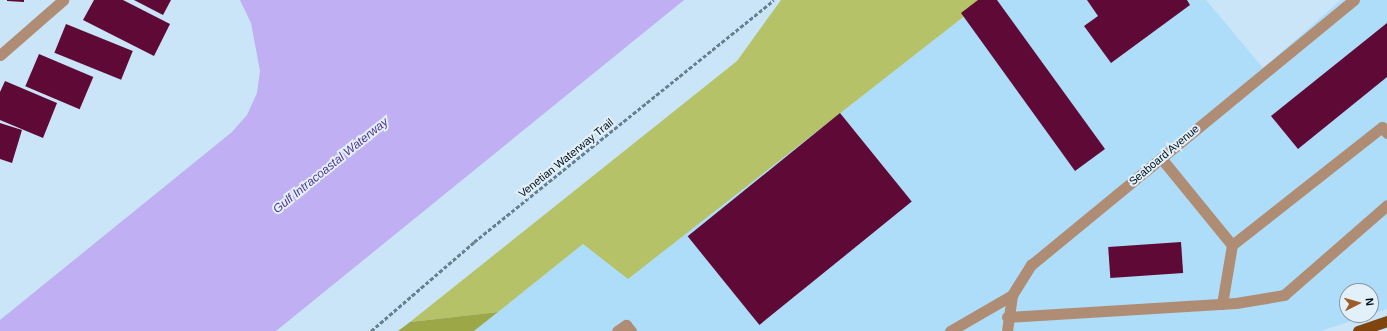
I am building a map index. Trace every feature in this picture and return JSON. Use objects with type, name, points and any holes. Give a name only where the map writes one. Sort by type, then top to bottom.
[{"type":"main road","points":[[1358,331],[1387,321]]},
{"type":"street","points":[[1,53],[63,0]]},
{"type":"street","name":"Seaboard Avenue","points":[[1007,331],[1007,317],[1012,295],[1032,265],[1354,0]]},
{"type":"street","points":[[1222,304],[1232,245],[1382,127],[1387,133]]},
{"type":"street","points":[[1161,158],[1232,245]]},
{"type":"street","points":[[1007,317],[1222,304],[1284,295],[1387,205]]},
{"type":"street","points":[[950,331],[1012,295]]},
{"type":"street","points":[[617,331],[626,325],[631,331]]},
{"type":"path","name":"Venetian Waterway Trail","points":[[372,331],[474,242],[774,0]]},
{"type":"shaded area","points":[[985,0],[1206,0],[1263,68],[1341,0],[1387,0],[1387,309],[1379,312],[1379,283],[1339,283],[1339,323],[1345,323],[1321,331],[474,331],[583,244],[628,278]]},
{"type":"green space","points":[[781,0],[985,0],[628,279],[583,244],[498,312],[410,322],[737,61]]},
{"type":"green space","points":[[498,312],[474,331],[398,331],[410,322]]},
{"type":"water","name":"Gulf Intracoastal Waterway","points":[[240,0],[684,0],[276,331],[0,331],[0,320],[232,132],[247,115],[257,93],[260,71],[251,23]]},
{"type":"building","points":[[24,0],[24,2],[7,1]]},
{"type":"building","points":[[94,0],[123,0],[170,24],[154,56],[83,20]]},
{"type":"building","points":[[134,0],[171,0],[163,15]]},
{"type":"building","points":[[978,0],[997,0],[1105,149],[1075,171],[961,13]]},
{"type":"building","points":[[1087,0],[1187,0],[1190,5],[1111,63],[1084,26],[1098,16]]},
{"type":"building","points":[[1387,23],[1387,77],[1298,149],[1271,116]]},
{"type":"building","points":[[66,24],[133,51],[121,80],[54,53]]},
{"type":"building","points":[[39,54],[93,77],[80,109],[25,86]]},
{"type":"building","points":[[5,81],[57,103],[43,138],[0,120],[0,92]]},
{"type":"building","points":[[840,113],[912,202],[759,325],[688,236]]},
{"type":"building","points":[[0,123],[22,130],[12,163],[0,159]]},
{"type":"building","points":[[1181,242],[1183,273],[1110,278],[1108,247]]}]
